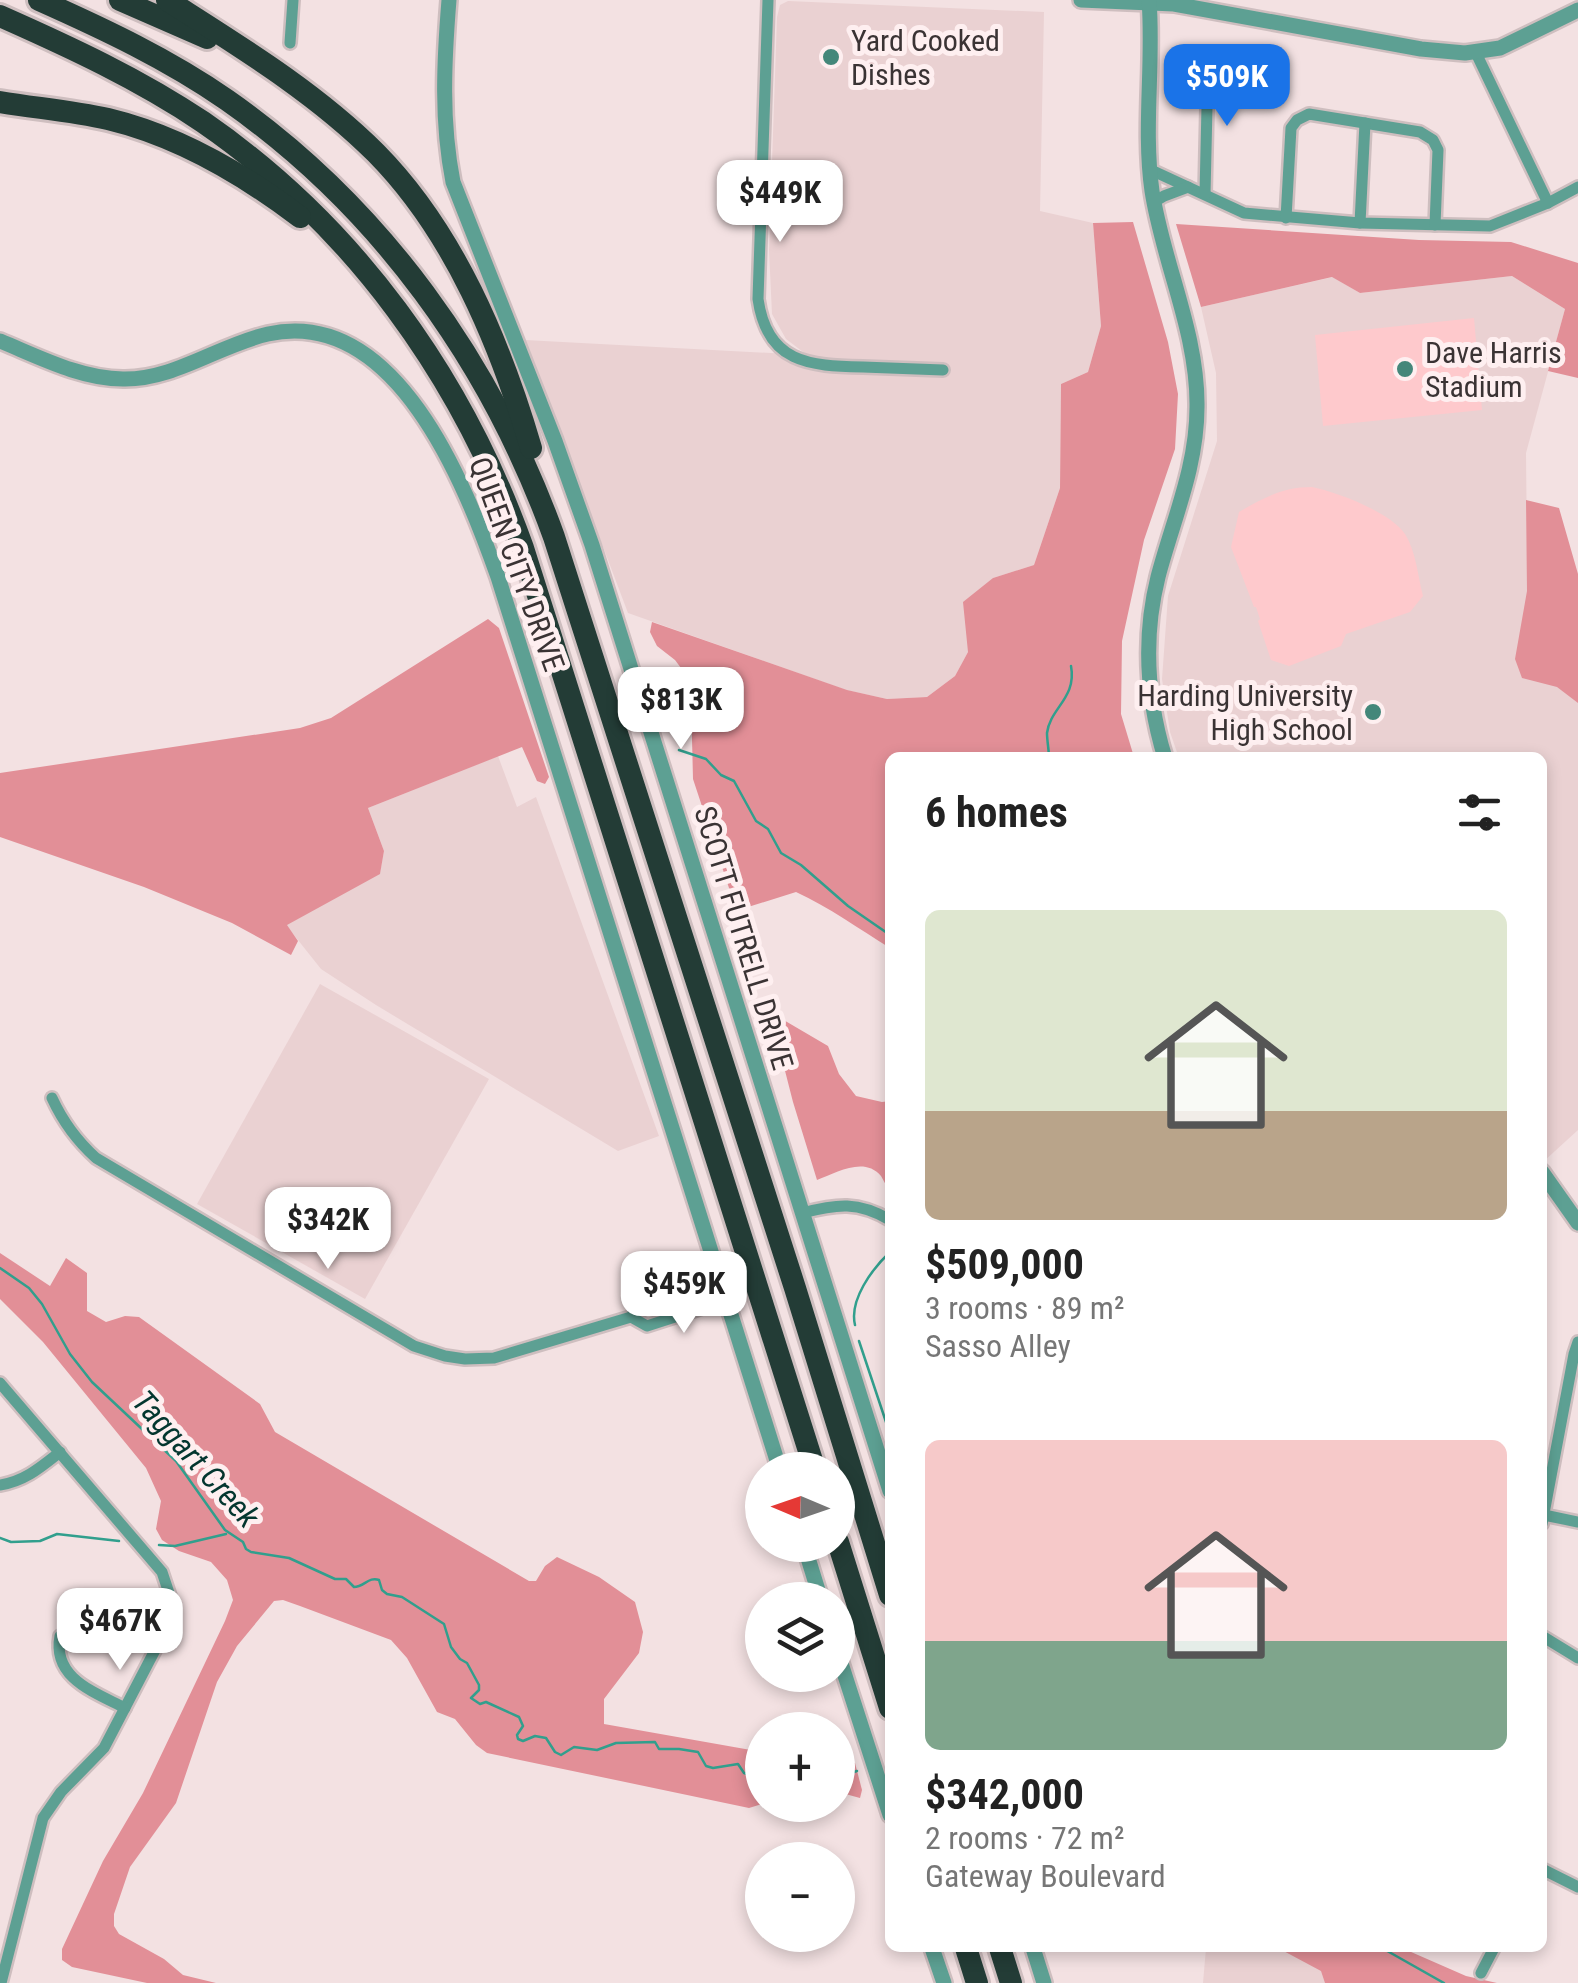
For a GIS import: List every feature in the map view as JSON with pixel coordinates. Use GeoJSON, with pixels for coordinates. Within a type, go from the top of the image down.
{"type":"FeatureCollection","features":[{"type":"Feature","properties":{"kind":"highway"},"geometry":{"type":"LineString","coordinates":[[39,0],[122,38],[208,88],[258,124],[348,202],[384,241],[427,294],[474,366],[521,454],[554,537],[885,1579]]}},
{"type":"Feature","properties":{"kind":"highway"},"geometry":{"type":"LineString","coordinates":[[120,0],[256,59]]}},
{"type":"Feature","properties":{"kind":"highway"},"geometry":{"type":"LineString","coordinates":[[167,0],[347,126],[396,174],[424,209],[465,280],[506,375],[535,460],[554,537]]}},
{"type":"Feature","properties":{"kind":"highway"},"geometry":{"type":"LineString","coordinates":[[0,16],[138,82],[203,122],[257,162],[296,196],[368,273],[416,335],[461,407],[512,517],[809,1452]]}},
{"type":"Feature","properties":{"kind":"highway"},"geometry":{"type":"LineString","coordinates":[[0,32],[203,122]]}},
{"type":"Feature","properties":{"kind":"highway"},"geometry":{"type":"LineString","coordinates":[[0,102],[106,119],[188,146],[262,191],[368,273]]}},
{"type":"Feature","properties":{"kind":"highway"},"geometry":{"type":"LineString","coordinates":[[844,1562],[885,1692]]}},
{"type":"Feature","properties":{"kind":"highway"},"geometry":{"type":"LineString","coordinates":[[967,1952],[977,1983]]}},
{"type":"Feature","properties":{"kind":"highway"},"geometry":{"type":"LineString","coordinates":[[1001,1952],[1011,1983]]}},
{"type":"Feature","properties":{"kind":"street"},"geometry":{"type":"LineString","coordinates":[[290,44],[293,0]]}},
{"type":"Feature","properties":{"kind":"street","name":"SCOTT FUTRELL DRIVE"},"geometry":{"type":"LineString","coordinates":[[449,0],[444,108],[453,182],[556,441],[592,544],[802,1212],[884,1451]]}},
{"type":"Feature","properties":{"kind":"street"},"geometry":{"type":"LineString","coordinates":[[768,0],[758,299],[765,327],[786,354],[819,366],[943,370]]}},
{"type":"Feature","properties":{"kind":"street"},"geometry":{"type":"LineString","coordinates":[[1082,0],[1150,1],[1421,49],[1476,53],[1514,42],[1578,10]]}},
{"type":"Feature","properties":{"kind":"street"},"geometry":{"type":"LineString","coordinates":[[1150,1],[1154,202],[1194,363],[1198,406],[1193,456],[1159,574],[1149,633],[1152,704],[1164,752]]}},
{"type":"Feature","properties":{"kind":"street"},"geometry":{"type":"LineString","coordinates":[[1476,53],[1548,202]]}},
{"type":"Feature","properties":{"kind":"street"},"geometry":{"type":"LineString","coordinates":[[1184,62],[1231,63]]}},
{"type":"Feature","properties":{"kind":"street"},"geometry":{"type":"LineString","coordinates":[[1205,194],[1208,63]]}},
{"type":"Feature","properties":{"kind":"street"},"geometry":{"type":"LineString","coordinates":[[1286,218],[1289,135],[1292,125],[1310,114],[1427,135],[1438,154],[1434,225]]}},
{"type":"Feature","properties":{"kind":"street"},"geometry":{"type":"LineString","coordinates":[[1360,223],[1365,123]]}},
{"type":"Feature","properties":{"kind":"street"},"geometry":{"type":"LineString","coordinates":[[1151,170],[1244,213],[1360,223],[1490,226],[1578,186]]}},
{"type":"Feature","properties":{"kind":"street"},"geometry":{"type":"LineString","coordinates":[[1154,202],[1188,188]]}},
{"type":"Feature","properties":{"kind":"street","name":"QUEEN CITY DRIVE"},"geometry":{"type":"LineString","coordinates":[[0,342],[71,369],[125,380],[162,374],[252,338],[307,332],[337,339],[369,356],[391,377],[440,444],[459,478],[498,578],[774,1452]]}},
{"type":"Feature","properties":{"kind":"street"},"geometry":{"type":"LineString","coordinates":[[52,1098],[72,1134],[96,1158],[414,1346],[445,1356],[488,1358],[631,1317],[641,1300],[704,1277],[722,1288],[709,1306],[647,1326],[631,1317]]}},
{"type":"Feature","properties":{"kind":"street"},"geometry":{"type":"LineString","coordinates":[[1547,1179],[1578,1223]]}},
{"type":"Feature","properties":{"kind":"street"},"geometry":{"type":"LineString","coordinates":[[802,1212],[854,1206],[885,1218]]}},
{"type":"Feature","properties":{"kind":"street"},"geometry":{"type":"LineString","coordinates":[[1547,1499],[1578,1342]]}},
{"type":"Feature","properties":{"kind":"street"},"geometry":{"type":"LineString","coordinates":[[0,1383],[162,1572],[172,1607],[165,1631],[104,1748],[61,1792],[43,1818],[1,1983]]}},
{"type":"Feature","properties":{"kind":"street"},"geometry":{"type":"LineString","coordinates":[[0,1485],[19,1481],[60,1452]]}},
{"type":"Feature","properties":{"kind":"street"},"geometry":{"type":"LineString","coordinates":[[1547,1520],[1578,1522]]}},
{"type":"Feature","properties":{"kind":"street"},"geometry":{"type":"LineString","coordinates":[[60,1636],[61,1664],[70,1676],[125,1708]]}},
{"type":"Feature","properties":{"kind":"street"},"geometry":{"type":"LineString","coordinates":[[1547,1639],[1578,1658]]}},
{"type":"Feature","properties":{"kind":"street"},"geometry":{"type":"LineString","coordinates":[[850,1692],[885,1800]]}},
{"type":"Feature","properties":{"kind":"street"},"geometry":{"type":"LineString","coordinates":[[1547,1872],[1578,1887]]}},
{"type":"Feature","properties":{"kind":"street"},"geometry":{"type":"LineString","coordinates":[[933,1952],[944,1983]]}},
{"type":"Feature","properties":{"kind":"street"},"geometry":{"type":"LineString","coordinates":[[1034,1952],[1044,1983]]}},
{"type":"Feature","properties":{"kind":"street"},"geometry":{"type":"LineString","coordinates":[[1481,1973],[1492,1952]]}},
{"type":"Feature","properties":{"kind":"shaded area"},"geometry":{"type":"Polygon","coordinates":[[[788,1],[1044,12],[1040,211],[1093,223],[1101,326],[1088,372],[1061,384],[1060,488],[1034,565],[993,578],[968,652],[955,676],[927,697],[887,699],[846,690],[628,613],[525,340],[807,355],[786,339],[772,314],[769,250],[777,17],[780,5],[788,1]]]}},
{"type":"Feature","properties":{"kind":"shaded area"},"geometry":{"type":"Polygon","coordinates":[[[1133,222],[1168,342],[1178,394],[1175,449],[1144,540],[1122,641],[1121,714],[1132,752],[885,752],[885,945],[796,892],[748,907],[729,888],[693,779],[687,676],[657,646],[650,632],[652,622],[847,690],[887,699],[927,697],[955,676],[968,652],[963,602],[993,578],[1034,565],[1060,488],[1061,384],[1088,372],[1101,326],[1093,223],[1133,222]]]}},
{"type":"Feature","properties":{"kind":"shaded area"},"geometry":{"type":"Polygon","coordinates":[[[1176,224],[1511,242],[1578,263],[1578,378],[1548,371],[1565,309],[1512,276],[1360,293],[1332,277],[1201,307],[1176,224]]]}},
{"type":"Feature","properties":{"kind":"shaded area","name":"Harding University High School"},"geometry":{"type":"Polygon","coordinates":[[[1512,276],[1565,309],[1526,453],[1528,649],[1578,692],[1578,1130],[1547,1158],[1547,752],[1177,752],[1170,732],[1162,679],[1168,596],[1217,441],[1216,373],[1201,307],[1333,277],[1360,293],[1512,276]]]}},
{"type":"Feature","properties":{"kind":"shaded area"},"geometry":{"type":"Polygon","coordinates":[[[1474,318],[1482,410],[1323,426],[1315,335],[1474,318]]]}},
{"type":"Feature","properties":{"kind":"shaded area"},"geometry":{"type":"Polygon","coordinates":[[[1312,487],[1362,504],[1398,526],[1412,548],[1423,596],[1410,612],[1346,634],[1341,646],[1289,666],[1271,660],[1256,607],[1231,547],[1239,512],[1274,494],[1312,487]]]}},
{"type":"Feature","properties":{"kind":"shaded area"},"geometry":{"type":"Polygon","coordinates":[[[1526,500],[1559,508],[1578,574],[1578,703],[1557,687],[1522,678],[1515,659],[1527,591],[1526,500]]]}},
{"type":"Feature","properties":{"kind":"shaded area"},"geometry":{"type":"Polygon","coordinates":[[[488,619],[499,628],[549,777],[545,784],[537,781],[522,747],[368,808],[384,851],[380,874],[287,925],[298,941],[291,955],[232,923],[144,887],[0,837],[0,773],[300,728],[331,718],[488,619]]]}},
{"type":"Feature","properties":{"kind":"shaded area"},"geometry":{"type":"Polygon","coordinates":[[[498,756],[517,807],[536,797],[659,1136],[618,1151],[321,969],[286,925],[380,873],[384,851],[368,808],[498,756]]]}},
{"type":"Feature","properties":{"kind":"shaded area"},"geometry":{"type":"Polygon","coordinates":[[[320,984],[489,1079],[365,1299],[197,1204],[320,984]]]}},
{"type":"Feature","properties":{"kind":"shaded area"},"geometry":{"type":"Polygon","coordinates":[[[770,1012],[828,1046],[839,1074],[856,1096],[885,1102],[885,1183],[866,1167],[850,1168],[817,1180],[770,1012]]]}},
{"type":"Feature","properties":{"kind":"shaded area"},"geometry":{"type":"Polygon","coordinates":[[[0,1253],[50,1286],[66,1258],[87,1273],[87,1311],[106,1322],[125,1316],[139,1317],[260,1404],[275,1432],[529,1581],[536,1581],[545,1566],[557,1557],[599,1577],[635,1602],[643,1632],[639,1653],[604,1699],[604,1724],[745,1749],[745,1807],[487,1753],[455,1719],[437,1712],[407,1658],[391,1640],[283,1600],[274,1601],[237,1646],[217,1682],[176,1803],[130,1867],[114,1914],[119,1934],[164,1959],[183,1975],[216,1983],[147,1983],[72,1967],[62,1960],[62,1949],[103,1861],[143,1793],[233,1600],[227,1580],[211,1562],[179,1551],[162,1540],[156,1529],[161,1501],[146,1468],[43,1342],[0,1299],[0,1253]]]}},
{"type":"Feature","properties":{"kind":"shaded area"},"geometry":{"type":"Polygon","coordinates":[[[855,1763],[862,1790],[860,1798],[855,1797],[855,1763]]]}},
{"type":"Feature","properties":{"kind":"shaded area"},"geometry":{"type":"Polygon","coordinates":[[[1206,1952],[1302,1952],[1375,1983],[1203,1983],[1206,1952]]]}},
{"type":"Feature","properties":{"kind":"shaded area"},"geometry":{"type":"Polygon","coordinates":[[[1285,1952],[1411,1952],[1466,1976],[1497,1983],[1325,1983],[1321,1971],[1285,1952]]]}},
{"type":"Feature","properties":{"kind":"waterway"},"geometry":{"type":"LineString","coordinates":[[1049,752],[1049,724],[1067,695],[1071,666]]}},
{"type":"Feature","properties":{"kind":"waterway"},"geometry":{"type":"LineString","coordinates":[[679,750],[706,759],[721,775],[734,781],[756,821],[768,829],[781,853],[885,932]]}},
{"type":"Feature","properties":{"kind":"waterway"},"geometry":{"type":"LineString","coordinates":[[855,1325],[859,1295],[885,1258]]}},
{"type":"Feature","properties":{"kind":"waterway","name":"Taggart Creek"},"geometry":{"type":"LineString","coordinates":[[0,1268],[29,1288],[92,1382],[176,1461],[225,1530],[251,1552],[289,1558],[335,1579],[346,1579],[354,1587],[379,1580],[387,1594],[402,1597],[444,1624],[451,1647],[467,1663],[479,1685],[471,1698],[519,1717],[523,1726],[518,1739],[546,1738],[561,1755],[574,1747],[597,1750],[616,1743],[655,1742],[659,1749],[698,1752],[706,1766],[713,1768],[738,1764],[745,1773]]}},
{"type":"Feature","properties":{"kind":"waterway"},"geometry":{"type":"LineString","coordinates":[[859,1341],[885,1419]]}},
{"type":"Feature","properties":{"kind":"waterway"},"geometry":{"type":"LineString","coordinates":[[0,1538],[11,1542],[40,1541],[57,1534],[119,1541]]}},
{"type":"Feature","properties":{"kind":"waterway"},"geometry":{"type":"LineString","coordinates":[[159,1545],[175,1546],[226,1534]]}},
{"type":"Feature","properties":{"kind":"waterway","name":"Taggart Creek"},"geometry":{"type":"LineString","coordinates":[[1389,1952],[1444,1983]]}},
{"type":"Feature","properties":{"kind":"place","name":"Yard Cooked Dishes"},"geometry":{"type":"Point","coordinates":[831,57]}},
{"type":"Feature","properties":{"kind":"place","name":"Dave Harris Stadium"},"geometry":{"type":"Point","coordinates":[1405,369]}},
{"type":"Feature","properties":{"kind":"place","name":"Harding University High School"},"geometry":{"type":"Point","coordinates":[1373,712]}}]}
